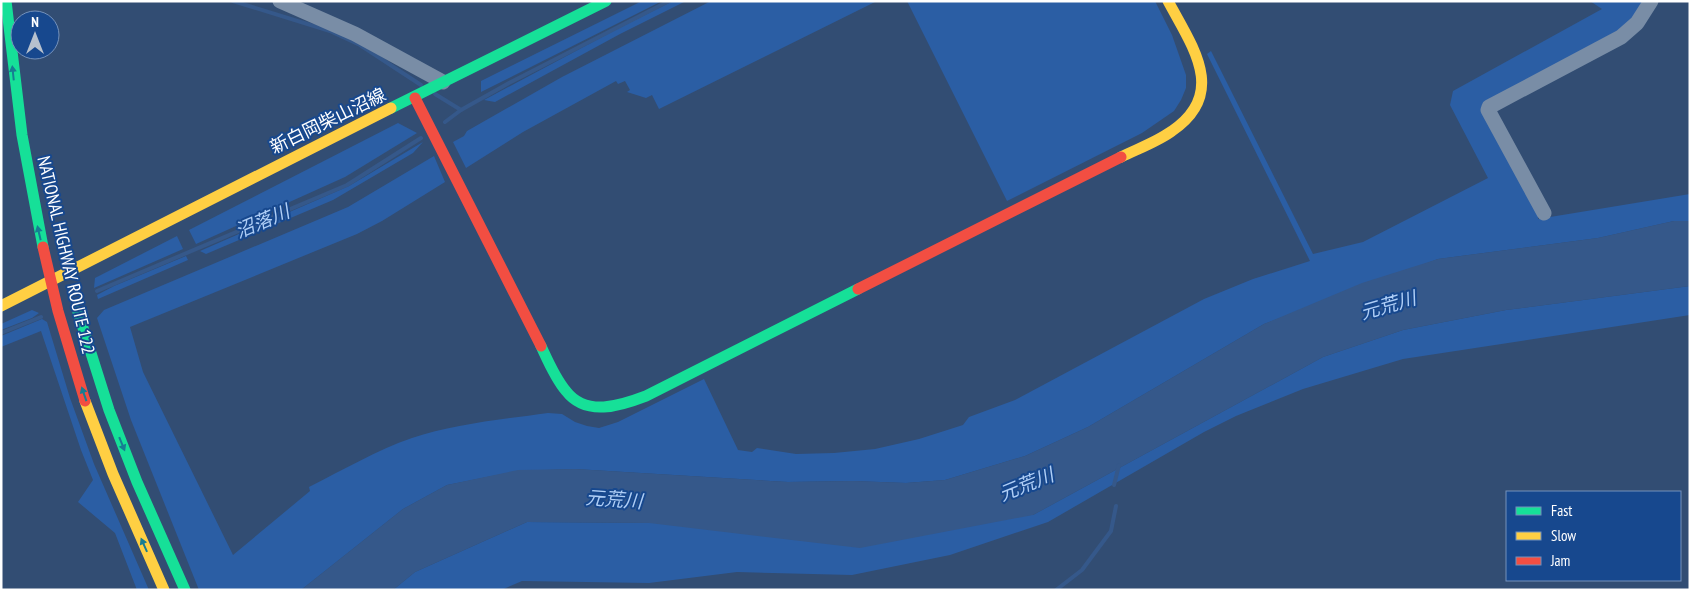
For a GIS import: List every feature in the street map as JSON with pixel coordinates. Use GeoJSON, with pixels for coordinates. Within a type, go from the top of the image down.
{"type":"FeatureCollection","features":[{"type":"Feature","properties":{"kind":"main road","name":"NATIONAL HIGHWAY ROUTE 122"},"geometry":{"type":"LineString","coordinates":[[6,1],[22,141],[50,281],[70,355],[91,416],[118,488],[164,590]]}},
{"type":"Feature","properties":{"kind":"main road","name":"新白岡柴山沼線"},"geometry":{"type":"LineString","coordinates":[[1,306],[50,281],[65,268],[415,98],[443,82],[606,1]]}},
{"type":"Feature","properties":{"kind":"main road"},"geometry":{"type":"LineString","coordinates":[[415,98],[556,376],[567,392],[584,405],[596,408],[612,407],[629,402],[691,372],[1171,132],[1187,118],[1198,104],[1203,86],[1202,72],[1168,1]]}},
{"type":"Feature","properties":{"kind":"main road","name":"NATIONAL HIGHWAY ROUTE 122"},"geometry":{"type":"LineString","coordinates":[[65,268],[70,287]]}},
{"type":"Feature","properties":{"kind":"main road","name":"NATIONAL HIGHWAY ROUTE 122"},"geometry":{"type":"LineString","coordinates":[[75,304],[109,410],[137,482],[185,590]]}},
{"type":"Feature","properties":{"kind":"street"},"geometry":{"type":"LineString","coordinates":[[280,1],[355,34],[443,82]]}},
{"type":"Feature","properties":{"kind":"street"},"geometry":{"type":"LineString","coordinates":[[1544,213],[1488,110],[1489,107],[1621,37],[1637,23],[1652,1]]}},
{"type":"Feature","properties":{"kind":"shaded area"},"geometry":{"type":"Polygon","coordinates":[[[642,1],[662,1],[481,92],[481,81],[642,1]]]}},
{"type":"Feature","properties":{"kind":"shaded area"},"geometry":{"type":"Polygon","coordinates":[[[673,1],[686,1],[620,34],[495,102],[484,100],[617,29],[673,1]]]}},
{"type":"Feature","properties":{"kind":"shaded area"},"geometry":{"type":"Polygon","coordinates":[[[711,1],[877,1],[659,109],[652,95],[646,98],[627,92],[630,90],[625,81],[618,84],[616,81],[523,132],[466,168],[453,142],[464,136],[467,131],[562,77],[711,1]]]}},
{"type":"Feature","properties":{"kind":"shaded area"},"geometry":{"type":"Polygon","coordinates":[[[907,1],[1155,1],[1172,35],[1186,75],[1186,88],[1174,111],[1142,133],[1007,201],[907,1]]]}},
{"type":"Feature","properties":{"kind":"shaded area"},"geometry":{"type":"Polygon","coordinates":[[[1590,1],[1645,1],[1632,18],[1619,30],[1483,104],[1539,214],[1538,219],[1690,194],[1690,221],[1674,221],[1598,238],[1438,259],[1264,324],[1088,427],[1025,456],[945,480],[906,483],[853,481],[788,482],[575,469],[518,471],[447,485],[403,509],[301,590],[199,590],[131,420],[97,318],[104,310],[348,207],[434,156],[445,182],[382,221],[357,234],[130,327],[143,372],[233,555],[310,491],[309,487],[373,454],[412,438],[462,426],[548,413],[562,414],[575,422],[599,428],[618,422],[704,379],[738,450],[752,452],[757,448],[796,454],[875,449],[919,439],[963,425],[969,417],[1015,400],[1204,299],[1253,279],[1310,261],[1207,54],[1211,51],[1313,254],[1363,242],[1488,178],[1450,105],[1453,91],[1602,9],[1590,1]]]}},
{"type":"Feature","properties":{"kind":"shaded area"},"geometry":{"type":"Polygon","coordinates":[[[398,123],[417,133],[345,177],[196,244],[189,230],[398,123]]]}},
{"type":"Feature","properties":{"kind":"shaded area"},"geometry":{"type":"Polygon","coordinates":[[[423,142],[413,153],[333,200],[206,254],[200,251],[349,186],[423,142]]]}},
{"type":"Feature","properties":{"kind":"shaded area"},"geometry":{"type":"Polygon","coordinates":[[[177,236],[183,249],[94,288],[95,278],[177,236]]]}},
{"type":"Feature","properties":{"kind":"shaded area"},"geometry":{"type":"Polygon","coordinates":[[[186,256],[188,260],[98,299],[97,295],[114,286],[186,256]]]}},
{"type":"Feature","properties":{"kind":"shaded area"},"geometry":{"type":"Polygon","coordinates":[[[1690,286],[1690,315],[1403,359],[1303,389],[1236,416],[1204,432],[1048,522],[950,555],[852,575],[737,572],[649,583],[522,581],[501,590],[393,590],[415,572],[527,522],[649,523],[1033,515],[1323,357],[1403,330],[1506,310],[1690,286]]]}},
{"type":"Feature","properties":{"kind":"shaded area"},"geometry":{"type":"Polygon","coordinates":[[[32,310],[39,313],[32,318],[1,330],[1,324],[32,310]]]}},
{"type":"Feature","properties":{"kind":"shaded area"},"geometry":{"type":"Polygon","coordinates":[[[42,319],[47,322],[70,398],[94,464],[149,590],[137,590],[115,533],[78,502],[93,480],[41,331],[1,347],[1,336],[42,319]]]}},
{"type":"Feature","properties":{"kind":"water","name":"元荒川"},"geometry":{"type":"Polygon","coordinates":[[[1674,221],[1690,221],[1690,286],[1506,310],[1403,330],[1323,357],[1033,515],[860,548],[649,523],[527,522],[415,572],[393,590],[301,590],[403,509],[447,485],[518,470],[575,469],[788,482],[853,481],[906,483],[945,480],[1025,456],[1088,427],[1264,324],[1362,283],[1438,259],[1598,238],[1674,221]]]}},
{"type":"Feature","properties":{"kind":"waterway"},"geometry":{"type":"LineString","coordinates":[[233,1],[330,31],[360,45],[421,85]]}},
{"type":"Feature","properties":{"kind":"waterway","name":"沼落川"},"geometry":{"type":"LineString","coordinates":[[445,122],[461,110],[509,83],[669,1]]}},
{"type":"Feature","properties":{"kind":"waterway"},"geometry":{"type":"LineString","coordinates":[[435,94],[461,110]]}},
{"type":"Feature","properties":{"kind":"waterway","name":"沼落川"},"geometry":{"type":"LineString","coordinates":[[97,291],[347,185],[421,138]]}},
{"type":"Feature","properties":{"kind":"waterway","name":"沼落川"},"geometry":{"type":"LineString","coordinates":[[1,333],[41,317]]}},
{"type":"Feature","properties":{"kind":"waterway"},"geometry":{"type":"LineString","coordinates":[[1114,485],[1119,465]]}},
{"type":"Feature","properties":{"kind":"waterway"},"geometry":{"type":"LineString","coordinates":[[1056,590],[1082,570],[1111,531],[1116,506]]}},
{"type":"Feature","properties":{"kind":"traffic: fast"},"geometry":{"type":"LineString","coordinates":[[6,1],[22,135],[43,247]]}},
{"type":"Feature","properties":{"kind":"traffic: fast"},"geometry":{"type":"LineString","coordinates":[[391,108],[606,1]]}},
{"type":"Feature","properties":{"kind":"traffic: fast"},"geometry":{"type":"LineString","coordinates":[[541,346],[558,381],[574,399],[593,407],[615,406],[646,396],[858,289]]}},
{"type":"Feature","properties":{"kind":"traffic: fast"},"geometry":{"type":"LineString","coordinates":[[78,312],[109,410],[137,482],[185,590]]}},
{"type":"Feature","properties":{"kind":"traffic: slow"},"geometry":{"type":"LineString","coordinates":[[1121,157],[1172,131],[1189,116],[1198,101],[1202,85],[1195,52],[1168,1]]}},
{"type":"Feature","properties":{"kind":"traffic: slow"},"geometry":{"type":"LineString","coordinates":[[1,306],[391,108]]}},
{"type":"Feature","properties":{"kind":"traffic: slow"},"geometry":{"type":"LineString","coordinates":[[85,401],[113,474],[164,590]]}},
{"type":"Feature","properties":{"kind":"traffic: jam"},"geometry":{"type":"LineString","coordinates":[[415,98],[541,346]]}},
{"type":"Feature","properties":{"kind":"traffic: jam"},"geometry":{"type":"LineString","coordinates":[[858,289],[1121,157]]}},
{"type":"Feature","properties":{"kind":"traffic: jam"},"geometry":{"type":"LineString","coordinates":[[43,247],[58,311],[85,401]]}}]}
